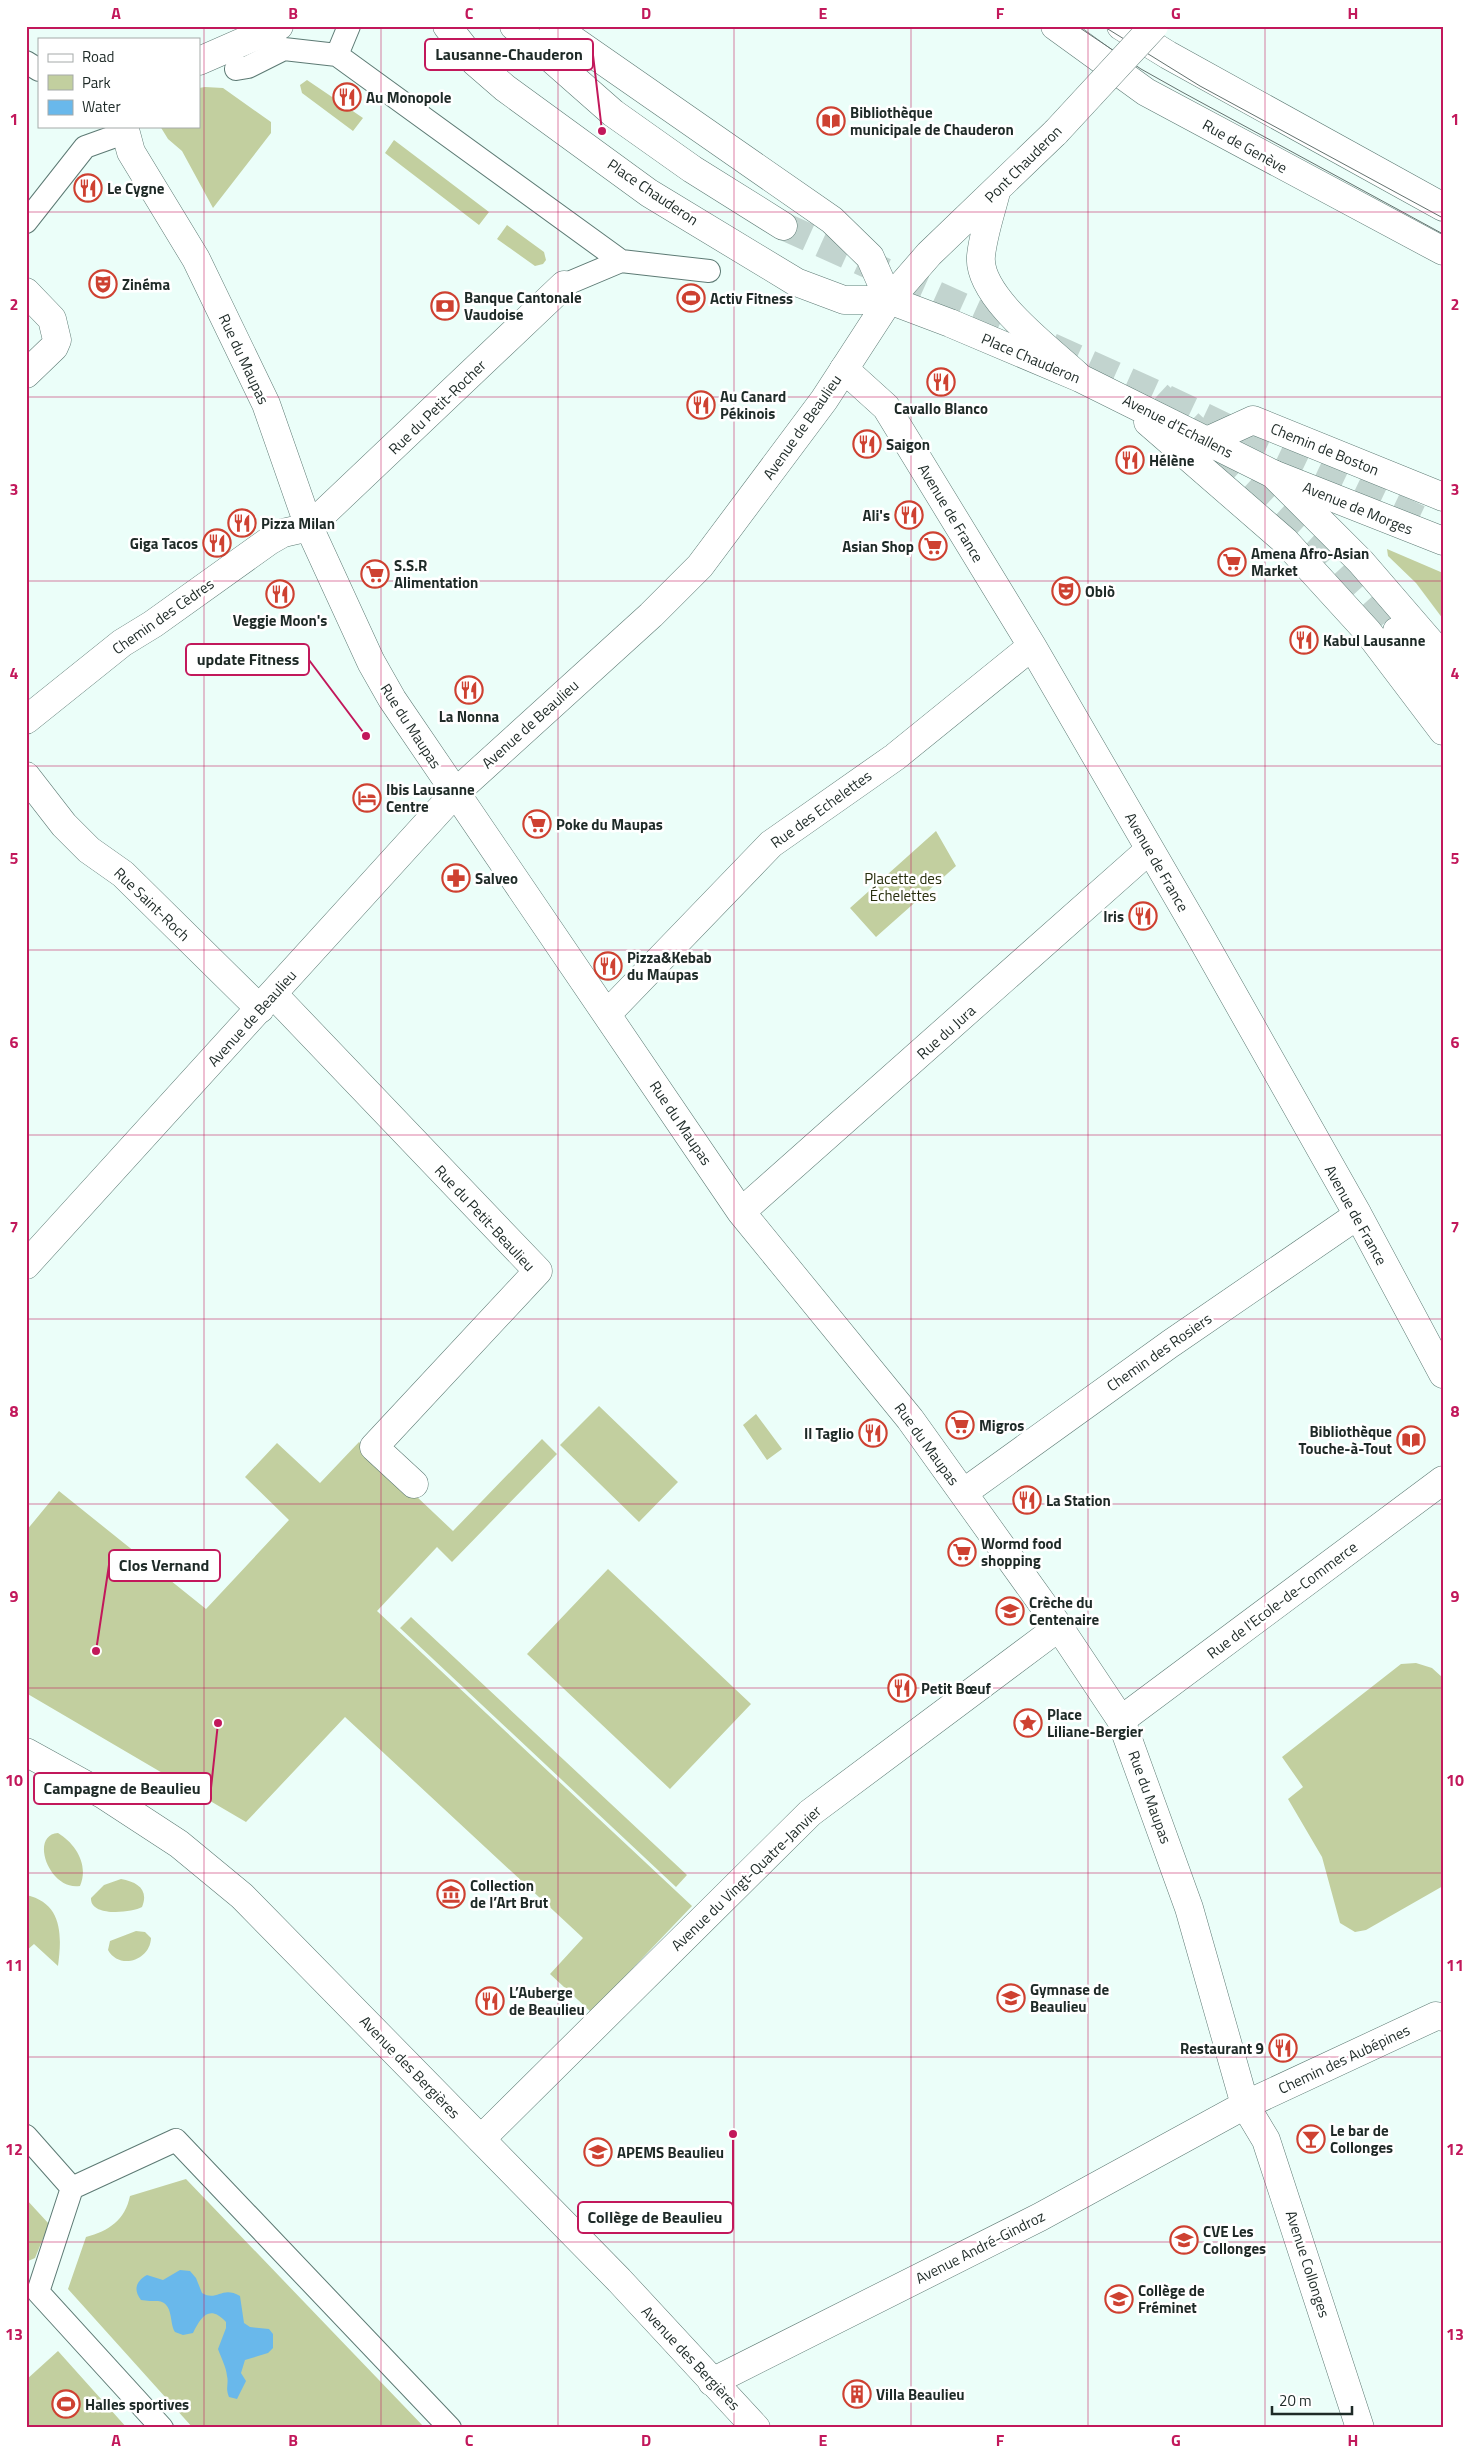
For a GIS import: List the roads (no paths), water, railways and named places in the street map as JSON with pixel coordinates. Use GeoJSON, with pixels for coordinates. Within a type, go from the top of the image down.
{"type":"FeatureCollection","features":[{"type":"Feature","properties":{"kind":"street"},"geometry":{"type":"LineString","coordinates":[[200,60],[279,26]]}},
{"type":"Feature","properties":{"kind":"street"},"geometry":{"type":"LineString","coordinates":[[337,55],[349,26]]}},
{"type":"Feature","properties":{"kind":"street","name":"Place Chauderon"},"geometry":{"type":"LineString","coordinates":[[447,26],[475,62],[505,88],[649,192],[796,282],[844,300],[889,300],[1117,395]]}},
{"type":"Feature","properties":{"kind":"street"},"geometry":{"type":"LineString","coordinates":[[514,26],[613,112],[692,170],[783,226]]}},
{"type":"Feature","properties":{"kind":"street"},"geometry":{"type":"LineString","coordinates":[[553,26],[832,220],[870,257],[889,300]]}},
{"type":"Feature","properties":{"kind":"street","name":"Rue de Genève"},"geometry":{"type":"LineString","coordinates":[[1055,26],[1146,92],[1443,251]]}},
{"type":"Feature","properties":{"kind":"street"},"geometry":{"type":"LineString","coordinates":[[1121,26],[1168,55],[1443,207]]}},
{"type":"Feature","properties":{"kind":"street","name":"Pont Chauderon"},"geometry":{"type":"LineString","coordinates":[[889,300],[929,254],[996,192],[1056,132],[1154,26]]}},
{"type":"Feature","properties":{"kind":"street"},"geometry":{"type":"LineString","coordinates":[[236,70],[248,67],[284,49],[337,55],[621,261]]}},
{"type":"Feature","properties":{"kind":"street"},"geometry":{"type":"LineString","coordinates":[[26,62],[38,69]]}},
{"type":"Feature","properties":{"kind":"street"},"geometry":{"type":"LineString","coordinates":[[26,222],[85,147],[124,130]]}},
{"type":"Feature","properties":{"kind":"street","name":"Rue du Maupas"},"geometry":{"type":"LineString","coordinates":[[124,130],[131,152],[196,259],[266,404],[309,527],[371,662],[392,699],[608,1013],[741,1212],[890,1393],[1059,1626],[1121,1720],[1189,1908],[1245,2105]]}},
{"type":"Feature","properties":{"kind":"street"},"geometry":{"type":"LineString","coordinates":[[996,192],[980,257],[988,288],[1010,314],[1080,378]]}},
{"type":"Feature","properties":{"kind":"street"},"geometry":{"type":"LineString","coordinates":[[564,285],[621,261],[709,271]]}},
{"type":"Feature","properties":{"kind":"street","name":"Rue du Petit-Rocher"},"geometry":{"type":"LineString","coordinates":[[309,527],[564,285]]}},
{"type":"Feature","properties":{"kind":"street"},"geometry":{"type":"LineString","coordinates":[[26,292],[52,319],[57,340],[54,348],[26,374]]}},
{"type":"Feature","properties":{"kind":"street","name":"Avenue de Beaulieu"},"geometry":{"type":"LineString","coordinates":[[26,1265],[455,793],[651,615],[700,566],[824,400],[889,300]]}},
{"type":"Feature","properties":{"kind":"street","name":"Avenue de France"},"geometry":{"type":"LineString","coordinates":[[844,369],[886,407],[1032,646],[1358,1215],[1443,1374]]}},
{"type":"Feature","properties":{"kind":"street","name":"Avenue d'Echallens"},"geometry":{"type":"LineString","coordinates":[[1117,395],[1273,474],[1361,562],[1400,620],[1443,657]]}},
{"type":"Feature","properties":{"kind":"street","name":"Avenue d'Echallens"},"geometry":{"type":"LineString","coordinates":[[1117,395],[1280,536],[1368,632],[1443,732]]}},
{"type":"Feature","properties":{"kind":"street","name":"Chemin de Boston"},"geometry":{"type":"LineString","coordinates":[[1207,441],[1253,420],[1443,497]]}},
{"type":"Feature","properties":{"kind":"street","name":"Avenue de Morges"},"geometry":{"type":"LineString","coordinates":[[1273,474],[1443,541]]}},
{"type":"Feature","properties":{"kind":"street","name":"Chemin des Cèdres"},"geometry":{"type":"LineString","coordinates":[[26,720],[122,643],[153,624],[269,541],[283,533],[309,527]]}},
{"type":"Feature","properties":{"kind":"street"},"geometry":{"type":"LineString","coordinates":[[1368,632],[1379,617],[1389,612],[1400,620],[1443,693]]}},
{"type":"Feature","properties":{"kind":"street","name":"Rue des Echelettes"},"geometry":{"type":"LineString","coordinates":[[608,1013],[771,844],[895,757],[1032,646]]}},
{"type":"Feature","properties":{"kind":"street","name":"Rue Saint-Roch"},"geometry":{"type":"LineString","coordinates":[[26,776],[64,824],[89,850],[123,874],[267,1002]]}},
{"type":"Feature","properties":{"kind":"street","name":"Rue du Jura"},"geometry":{"type":"LineString","coordinates":[[741,1212],[1150,850]]}},
{"type":"Feature","properties":{"kind":"street","name":"Rue du Petit-Beaulieu"},"geometry":{"type":"LineString","coordinates":[[267,1002],[538,1271],[374,1447],[414,1484]]}},
{"type":"Feature","properties":{"kind":"street","name":"Chemin des Rosiers"},"geometry":{"type":"LineString","coordinates":[[963,1493],[1170,1344],[1358,1215]]}},
{"type":"Feature","properties":{"kind":"street","name":"Rue de l'Ecole-de-Commerce"},"geometry":{"type":"LineString","coordinates":[[1121,1720],[1443,1480]]}},
{"type":"Feature","properties":{"kind":"street","name":"Avenue du Vingt-Quatre-Janvier"},"geometry":{"type":"LineString","coordinates":[[481,2139],[810,1813],[1059,1626]]}},
{"type":"Feature","properties":{"kind":"street","name":"Avenue des Bergières"},"geometry":{"type":"LineString","coordinates":[[26,1752],[104,1794],[180,1844],[242,1896],[619,2280],[756,2428]]}},
{"type":"Feature","properties":{"kind":"street","name":"Chemin des Aubépines"},"geometry":{"type":"LineString","coordinates":[[1245,2105],[1436,2016],[1443,2017]]}},
{"type":"Feature","properties":{"kind":"street","name":"Avenue André-Gindroz"},"geometry":{"type":"LineString","coordinates":[[712,2382],[1040,2217],[1245,2105]]}},
{"type":"Feature","properties":{"kind":"street","name":"Avenue Collonges"},"geometry":{"type":"LineString","coordinates":[[1245,2105],[1266,2140],[1360,2428]]}},
{"type":"Feature","properties":{"kind":"street"},"geometry":{"type":"LineString","coordinates":[[26,2136],[72,2188]]}},
{"type":"Feature","properties":{"kind":"street"},"geometry":{"type":"LineString","coordinates":[[162,2428],[38,2292],[72,2188],[176,2140],[450,2428]]}},
{"type":"Feature","properties":{"kind":"water"},"geometry":{"type":"Polygon","coordinates":[[[180,2270],[190,2271],[196,2278],[202,2293],[212,2296],[229,2292],[240,2296],[244,2323],[250,2327],[269,2329],[273,2334],[273,2348],[268,2353],[245,2360],[241,2373],[246,2381],[237,2399],[229,2397],[225,2365],[218,2349],[226,2328],[226,2322],[215,2314],[210,2313],[202,2318],[193,2333],[183,2335],[175,2332],[167,2305],[158,2301],[141,2300],[137,2293],[138,2283],[147,2275],[163,2280],[180,2270]]]}},
{"type":"Feature","properties":{"kind":"tunnel"},"geometry":{"type":"LineString","coordinates":[[783,226],[1158,395],[1423,521]]}},
{"type":"Feature","properties":{"kind":"tunnel"},"geometry":{"type":"LineString","coordinates":[[1158,395],[1313,538],[1397,631]]}},
{"type":"Feature","properties":{"kind":"tram line"},"geometry":{"type":"LineString","coordinates":[[1077,26],[1141,69],[1443,234]]}},
{"type":"Feature","properties":{"kind":"tram line"},"geometry":{"type":"LineString","coordinates":[[1103,26],[1200,86],[1443,218]]}},
{"type":"Feature","properties":{"kind":"place","name":"Au Monopole"},"geometry":{"type":"Point","coordinates":[347,97]}},
{"type":"Feature","properties":{"kind":"place","name":"Bibliothèque municipale de Chauderon"},"geometry":{"type":"Point","coordinates":[831,121]}},
{"type":"Feature","properties":{"kind":"place","name":"Lausanne-Chauderon"},"geometry":{"type":"Point","coordinates":[602,131]}},
{"type":"Feature","properties":{"kind":"place","name":"Le Cygne"},"geometry":{"type":"Point","coordinates":[88,188]}},
{"type":"Feature","properties":{"kind":"place","name":"Zinéma"},"geometry":{"type":"Point","coordinates":[103,284]}},
{"type":"Feature","properties":{"kind":"place","name":"Activ Fitness"},"geometry":{"type":"Point","coordinates":[691,298]}},
{"type":"Feature","properties":{"kind":"place","name":"Banque Cantonale Vaudoise"},"geometry":{"type":"Point","coordinates":[445,306]}},
{"type":"Feature","properties":{"kind":"place","name":"Cavallo Blanco"},"geometry":{"type":"Point","coordinates":[941,382]}},
{"type":"Feature","properties":{"kind":"place","name":"Au Canard Pékinois"},"geometry":{"type":"Point","coordinates":[701,405]}},
{"type":"Feature","properties":{"kind":"place","name":"Saigon"},"geometry":{"type":"Point","coordinates":[867,444]}},
{"type":"Feature","properties":{"kind":"place","name":"Hélène"},"geometry":{"type":"Point","coordinates":[1130,460]}},
{"type":"Feature","properties":{"kind":"place","name":"Ali's"},"geometry":{"type":"Point","coordinates":[909,515]}},
{"type":"Feature","properties":{"kind":"place","name":"Pizza Milan"},"geometry":{"type":"Point","coordinates":[242,523]}},
{"type":"Feature","properties":{"kind":"place","name":"Giga Tacos"},"geometry":{"type":"Point","coordinates":[217,543]}},
{"type":"Feature","properties":{"kind":"place","name":"Asian Shop"},"geometry":{"type":"Point","coordinates":[933,546]}},
{"type":"Feature","properties":{"kind":"place","name":"Amena Afro-Asian Market"},"geometry":{"type":"Point","coordinates":[1232,562]}},
{"type":"Feature","properties":{"kind":"place","name":"S.S.R Alimentation"},"geometry":{"type":"Point","coordinates":[375,574]}},
{"type":"Feature","properties":{"kind":"place","name":"Oblò"},"geometry":{"type":"Point","coordinates":[1066,591]}},
{"type":"Feature","properties":{"kind":"place","name":"Veggie Moon's"},"geometry":{"type":"Point","coordinates":[280,594]}},
{"type":"Feature","properties":{"kind":"place","name":"Kabul Lausanne"},"geometry":{"type":"Point","coordinates":[1304,640]}},
{"type":"Feature","properties":{"kind":"place","name":"La Nonna"},"geometry":{"type":"Point","coordinates":[469,690]}},
{"type":"Feature","properties":{"kind":"place","name":"update Fitness"},"geometry":{"type":"Point","coordinates":[366,736]}},
{"type":"Feature","properties":{"kind":"place","name":"Ibis Lausanne Centre"},"geometry":{"type":"Point","coordinates":[367,798]}},
{"type":"Feature","properties":{"kind":"place","name":"Poke du Maupas"},"geometry":{"type":"Point","coordinates":[537,824]}},
{"type":"Feature","properties":{"kind":"place","name":"Salveo"},"geometry":{"type":"Point","coordinates":[456,878]}},
{"type":"Feature","properties":{"kind":"place","name":"Iris"},"geometry":{"type":"Point","coordinates":[1143,916]}},
{"type":"Feature","properties":{"kind":"place","name":"Pizza&Kebab du Maupas"},"geometry":{"type":"Point","coordinates":[608,966]}},
{"type":"Feature","properties":{"kind":"place","name":"Migros"},"geometry":{"type":"Point","coordinates":[960,1425]}},
{"type":"Feature","properties":{"kind":"place","name":"Il Taglio"},"geometry":{"type":"Point","coordinates":[873,1433]}},
{"type":"Feature","properties":{"kind":"place","name":"Bibliothèque Touche-à-Tout"},"geometry":{"type":"Point","coordinates":[1411,1440]}},
{"type":"Feature","properties":{"kind":"place","name":"La Station"},"geometry":{"type":"Point","coordinates":[1027,1500]}},
{"type":"Feature","properties":{"kind":"place","name":"Wormd food shopping"},"geometry":{"type":"Point","coordinates":[962,1552]}},
{"type":"Feature","properties":{"kind":"place","name":"Crèche du Centenaire"},"geometry":{"type":"Point","coordinates":[1010,1611]}},
{"type":"Feature","properties":{"kind":"place","name":"Clos Vernand"},"geometry":{"type":"Point","coordinates":[96,1651]}},
{"type":"Feature","properties":{"kind":"place","name":"Petit Bœuf"},"geometry":{"type":"Point","coordinates":[902,1688]}},
{"type":"Feature","properties":{"kind":"place","name":"Campagne de Beaulieu"},"geometry":{"type":"Point","coordinates":[218,1723]}},
{"type":"Feature","properties":{"kind":"place","name":"Place Liliane-Bergier"},"geometry":{"type":"Point","coordinates":[1028,1723]}},
{"type":"Feature","properties":{"kind":"place","name":"Collection de l’Art Brut"},"geometry":{"type":"Point","coordinates":[451,1894]}},
{"type":"Feature","properties":{"kind":"place","name":"Gymnase de Beaulieu"},"geometry":{"type":"Point","coordinates":[1011,1998]}},
{"type":"Feature","properties":{"kind":"place","name":"L’Auberge de Beaulieu"},"geometry":{"type":"Point","coordinates":[490,2001]}},
{"type":"Feature","properties":{"kind":"place","name":"Restaurant 9"},"geometry":{"type":"Point","coordinates":[1283,2048]}},
{"type":"Feature","properties":{"kind":"place","name":"Collège de Beaulieu"},"geometry":{"type":"Point","coordinates":[733,2134]}},
{"type":"Feature","properties":{"kind":"place","name":"Le bar de Collonges"},"geometry":{"type":"Point","coordinates":[1311,2139]}},
{"type":"Feature","properties":{"kind":"place","name":"APEMS Beaulieu"},"geometry":{"type":"Point","coordinates":[598,2152]}},
{"type":"Feature","properties":{"kind":"place","name":"CVE Les Collonges"},"geometry":{"type":"Point","coordinates":[1184,2240]}},
{"type":"Feature","properties":{"kind":"place","name":"Collège de Fréminet"},"geometry":{"type":"Point","coordinates":[1119,2299]}},
{"type":"Feature","properties":{"kind":"place","name":"Villa Beaulieu"},"geometry":{"type":"Point","coordinates":[857,2394]}},
{"type":"Feature","properties":{"kind":"place","name":"Halles sportives"},"geometry":{"type":"Point","coordinates":[66,2404]}},
{"type":"Feature","properties":{"kind":"park label","name":"Placette des Échelettes"},"geometry":{"type":"Point","coordinates":[903,886]}}]}
